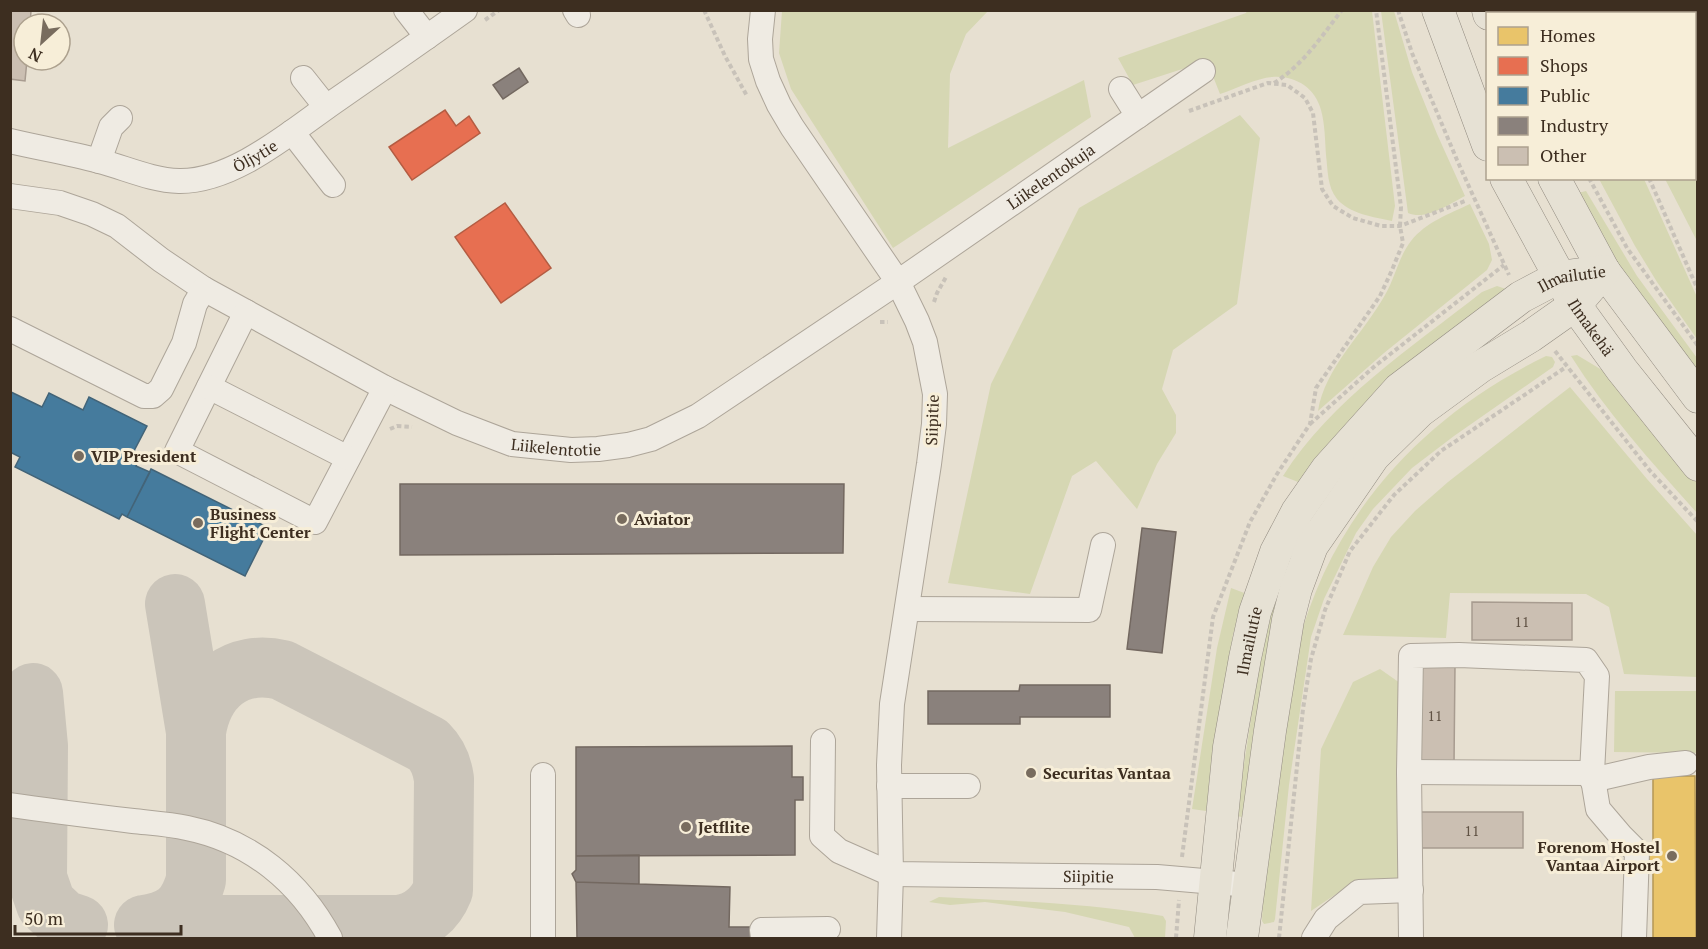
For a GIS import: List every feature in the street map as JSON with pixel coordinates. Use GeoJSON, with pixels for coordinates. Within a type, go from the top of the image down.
{"type":"FeatureCollection","features":[{"type":"Feature","properties":{"kind":"main road"},"geometry":{"type":"LineString","coordinates":[[1438,10],[1486,140]]}},
{"type":"Feature","properties":{"kind":"main road","name":"Ilmakehä"},"geometry":{"type":"LineString","coordinates":[[1507,180],[1575,305],[1629,380],[1698,465]]}},
{"type":"Feature","properties":{"kind":"main road"},"geometry":{"type":"LineString","coordinates":[[1555,180],[1604,271],[1698,396]]}},
{"type":"Feature","properties":{"kind":"main road","name":"Ilmailutie"},"geometry":{"type":"LineString","coordinates":[[1210,939],[1229,747],[1245,658],[1256,612],[1276,552],[1297,512],[1327,469],[1399,389],[1521,297],[1559,277],[1604,271]]}},
{"type":"Feature","properties":{"kind":"main road","name":"Ilmailutie"},"geometry":{"type":"LineString","coordinates":[[1242,939],[1286,630],[1296,589],[1312,546],[1374,456],[1420,411],[1480,367],[1531,336],[1575,305],[1604,271]]}},
{"type":"Feature","properties":{"kind":"street"},"geometry":{"type":"LineString","coordinates":[[406,10],[427,37]]}},
{"type":"Feature","properties":{"kind":"street","name":"Öljytie"},"geometry":{"type":"LineString","coordinates":[[10,141],[99,161],[161,179],[199,180],[217,175],[235,167],[292,132],[465,10]]}},
{"type":"Feature","properties":{"kind":"street","name":"Siipitie"},"geometry":{"type":"LineString","coordinates":[[764,10],[760,39],[761,59],[768,81],[779,105],[898,282],[908,327],[925,342],[933,385],[934,424],[892,704],[889,786],[891,874],[889,939]]}},
{"type":"Feature","properties":{"kind":"street","name":"Liikelentokuja"},"geometry":{"type":"LineString","coordinates":[[898,282],[1203,71]]}},
{"type":"Feature","properties":{"kind":"street"},"geometry":{"type":"LineString","coordinates":[[303,78],[326,107]]}},
{"type":"Feature","properties":{"kind":"street"},"geometry":{"type":"LineString","coordinates":[[1121,89],[1138,116]]}},
{"type":"Feature","properties":{"kind":"street"},"geometry":{"type":"LineString","coordinates":[[99,161],[111,127],[120,118]]}},
{"type":"Feature","properties":{"kind":"street"},"geometry":{"type":"LineString","coordinates":[[292,132],[333,185]]}},
{"type":"Feature","properties":{"kind":"street","name":"Liikelentotie"},"geometry":{"type":"LineString","coordinates":[[10,196],[60,203],[117,226],[204,289],[385,388],[456,423],[512,444],[571,450],[628,445],[651,439],[699,416],[898,282]]}},
{"type":"Feature","properties":{"kind":"street"},"geometry":{"type":"LineString","coordinates":[[10,329],[144,396],[153,396],[161,389],[184,344],[195,304],[204,289]]}},
{"type":"Feature","properties":{"kind":"street"},"geometry":{"type":"LineString","coordinates":[[246,312],[177,451],[315,522],[385,388]]}},
{"type":"Feature","properties":{"kind":"street"},"geometry":{"type":"LineString","coordinates":[[209,387],[348,458]]}},
{"type":"Feature","properties":{"kind":"street"},"geometry":{"type":"LineString","coordinates":[[907,609],[1089,610],[1103,546]]}},
{"type":"Feature","properties":{"kind":"street"},"geometry":{"type":"LineString","coordinates":[[1411,939],[1409,772],[1411,656],[1459,655],[1586,660],[1597,676],[1592,776],[1598,809],[1637,852],[1634,939]]}},
{"type":"Feature","properties":{"kind":"street"},"geometry":{"type":"LineString","coordinates":[[823,741],[822,836],[839,851],[891,874]]}},
{"type":"Feature","properties":{"kind":"street"},"geometry":{"type":"LineString","coordinates":[[1409,772],[1592,776],[1686,763]]}},
{"type":"Feature","properties":{"kind":"street"},"geometry":{"type":"LineString","coordinates":[[543,775],[543,939]]}},
{"type":"Feature","properties":{"kind":"street"},"geometry":{"type":"LineString","coordinates":[[889,786],[968,786]]}},
{"type":"Feature","properties":{"kind":"street"},"geometry":{"type":"LineString","coordinates":[[10,805],[186,828],[238,845],[262,859],[287,879],[307,900],[330,939]]}},
{"type":"Feature","properties":{"kind":"street","name":"Siipitie"},"geometry":{"type":"LineString","coordinates":[[891,874],[1156,877],[1250,885]]}},
{"type":"Feature","properties":{"kind":"street"},"geometry":{"type":"LineString","coordinates":[[1314,939],[1326,919],[1359,892],[1411,890]]}},
{"type":"Feature","properties":{"kind":"street"},"geometry":{"type":"LineString","coordinates":[[763,939],[762,930],[828,929]]}},
{"type":"Feature","properties":{"kind":"path"},"geometry":{"type":"LineString","coordinates":[[704,10],[724,56],[750,100]]}},
{"type":"Feature","properties":{"kind":"path"},"geometry":{"type":"LineString","coordinates":[[1274,83],[1291,72],[1306,57],[1342,10]]}},
{"type":"Feature","properties":{"kind":"path"},"geometry":{"type":"LineString","coordinates":[[1376,10],[1401,207],[1400,226]]}},
{"type":"Feature","properties":{"kind":"path"},"geometry":{"type":"LineString","coordinates":[[1181,115],[1191,109],[1268,83],[1287,85],[1305,98],[1313,113],[1322,189],[1332,206],[1353,218],[1381,226],[1400,226],[1465,201]]}},
{"type":"Feature","properties":{"kind":"path"},"geometry":{"type":"LineString","coordinates":[[1590,180],[1627,248],[1698,346]]}},
{"type":"Feature","properties":{"kind":"path"},"geometry":{"type":"LineString","coordinates":[[1650,180],[1698,290]]}},
{"type":"Feature","properties":{"kind":"path"},"geometry":{"type":"LineString","coordinates":[[1310,424],[1375,366],[1504,265]]}},
{"type":"Feature","properties":{"kind":"path"},"geometry":{"type":"LineString","coordinates":[[873,298],[888,322],[908,327],[931,312],[937,293],[948,274]]}},
{"type":"Feature","properties":{"kind":"path"},"geometry":{"type":"LineString","coordinates":[[1279,939],[1302,721],[1311,659],[1325,610],[1350,551],[1394,495],[1441,451],[1566,367]]}},
{"type":"Feature","properties":{"kind":"green space"},"geometry":{"type":"Polygon","coordinates":[[[782,11],[988,11],[966,34],[950,74],[948,148],[1084,80],[1091,117],[893,248],[791,89],[779,53],[782,11]]]}},
{"type":"Feature","properties":{"kind":"green space"},"geometry":{"type":"Polygon","coordinates":[[[1247,11],[1372,11],[1395,206],[1392,221],[1355,211],[1337,199],[1328,178],[1321,110],[1309,89],[1296,80],[1280,77],[1266,78],[1220,94],[1207,61],[1133,85],[1118,58],[1247,11]]]}},
{"type":"Feature","properties":{"kind":"green space"},"geometry":{"type":"Polygon","coordinates":[[[1381,11],[1394,11],[1412,72],[1465,196],[1445,207],[1422,215],[1408,213],[1381,11]]]}},
{"type":"Feature","properties":{"kind":"green space"},"geometry":{"type":"Polygon","coordinates":[[[1697,11],[1697,241],[1666,180],[1696,180],[1696,12],[1580,12],[1697,11]]]}},
{"type":"Feature","properties":{"kind":"green space"},"geometry":{"type":"Polygon","coordinates":[[[1240,115],[1260,138],[1237,304],[1173,350],[1162,389],[1176,415],[1176,433],[1157,464],[1137,509],[1096,461],[1072,476],[1030,594],[948,583],[991,384],[1079,208],[1240,115]]]}},
{"type":"Feature","properties":{"kind":"green space"},"geometry":{"type":"Polygon","coordinates":[[[1600,180],[1644,180],[1697,297],[1697,339],[1657,282],[1600,180]]]}},
{"type":"Feature","properties":{"kind":"green space"},"geometry":{"type":"Polygon","coordinates":[[[1586,191],[1637,276],[1697,358],[1697,374],[1623,272],[1578,193],[1586,191]]]}},
{"type":"Feature","properties":{"kind":"green space"},"geometry":{"type":"Polygon","coordinates":[[[1470,204],[1489,244],[1492,260],[1487,270],[1384,353],[1318,411],[1328,380],[1385,295],[1403,253],[1411,241],[1431,224],[1470,204]]]}},
{"type":"Feature","properties":{"kind":"green space"},"geometry":{"type":"Polygon","coordinates":[[[1497,286],[1506,289],[1357,415],[1298,482],[1283,476],[1325,423],[1374,376],[1482,292],[1497,286]]]}},
{"type":"Feature","properties":{"kind":"green space"},"geometry":{"type":"Polygon","coordinates":[[[1577,355],[1602,370],[1697,483],[1697,513],[1615,418],[1571,356],[1577,355]]]}},
{"type":"Feature","properties":{"kind":"green space"},"geometry":{"type":"Polygon","coordinates":[[[1546,356],[1552,357],[1555,362],[1553,367],[1412,468],[1373,509],[1356,533],[1324,599],[1311,637],[1289,785],[1275,919],[1274,922],[1264,924],[1262,921],[1263,896],[1293,668],[1313,599],[1333,554],[1359,513],[1388,474],[1422,439],[1460,408],[1501,380],[1546,356]]]}},
{"type":"Feature","properties":{"kind":"green space"},"geometry":{"type":"Polygon","coordinates":[[[1570,387],[1697,535],[1697,677],[1624,674],[1609,607],[1586,594],[1450,593],[1446,638],[1343,635],[1373,567],[1391,537],[1415,511],[1448,482],[1570,387]]]}},
{"type":"Feature","properties":{"kind":"green space"},"geometry":{"type":"Polygon","coordinates":[[[1298,539],[1249,818],[1236,816],[1263,641],[1277,594],[1298,539]]]}},
{"type":"Feature","properties":{"kind":"green space"},"geometry":{"type":"Polygon","coordinates":[[[1231,588],[1247,594],[1233,634],[1206,811],[1192,809],[1217,648],[1231,588]]]}},
{"type":"Feature","properties":{"kind":"green space"},"geometry":{"type":"Polygon","coordinates":[[[1380,669],[1400,683],[1401,882],[1345,888],[1311,911],[1321,749],[1353,682],[1380,669]]]}},
{"type":"Feature","properties":{"kind":"green space"},"geometry":{"type":"Polygon","coordinates":[[[1615,691],[1697,691],[1697,753],[1614,752],[1615,691]]]}},
{"type":"Feature","properties":{"kind":"green space"},"geometry":{"type":"Polygon","coordinates":[[[939,897],[1079,905],[1163,916],[1166,921],[1165,938],[1135,938],[1129,927],[1065,912],[985,902],[950,905],[929,902],[939,897]]]}},
{"type":"Feature","properties":{"kind":"building: Homes","name":"Forenom Hostel Vantaa Airport"},"geometry":{"type":"Polygon","coordinates":[[[1653,776],[1695,776],[1696,938],[1653,938],[1653,862],[1649,862],[1649,850],[1653,850],[1653,776]]]}},
{"type":"Feature","properties":{"kind":"building: Shops"},"geometry":{"type":"Polygon","coordinates":[[[445,110],[456,126],[469,116],[480,133],[412,180],[389,147],[445,110]]]}},
{"type":"Feature","properties":{"kind":"building: Shops"},"geometry":{"type":"Polygon","coordinates":[[[505,203],[551,268],[501,303],[455,237],[505,203]]]}},
{"type":"Feature","properties":{"kind":"building: Public","name":"VIP President"},"geometry":{"type":"Polygon","coordinates":[[[11,392],[42,407],[49,393],[83,410],[89,397],[147,426],[134,451],[141,455],[136,466],[150,472],[127,517],[122,514],[119,519],[15,467],[20,457],[10,452],[11,392]]]}},
{"type":"Feature","properties":{"kind":"building: Public","name":"Business Flight Center"},"geometry":{"type":"Polygon","coordinates":[[[151,469],[269,528],[245,576],[127,517],[151,469]]]}},
{"type":"Feature","properties":{"kind":"building: Industry"},"geometry":{"type":"Polygon","coordinates":[[[519,68],[528,82],[503,99],[493,85],[519,68]]]}},
{"type":"Feature","properties":{"kind":"building: Industry","name":"Aviator"},"geometry":{"type":"Polygon","coordinates":[[[400,484],[844,484],[843,553],[400,555],[400,484]]]}},
{"type":"Feature","properties":{"kind":"building: Industry"},"geometry":{"type":"Polygon","coordinates":[[[1142,528],[1176,532],[1162,653],[1127,649],[1142,528]]]}},
{"type":"Feature","properties":{"kind":"building: Industry"},"geometry":{"type":"Polygon","coordinates":[[[1020,685],[1110,685],[1110,717],[1020,717],[1020,724],[928,724],[928,691],[1019,691],[1020,685]]]}},
{"type":"Feature","properties":{"kind":"building: Industry","name":"Jetflite"},"geometry":{"type":"Polygon","coordinates":[[[792,746],[792,777],[803,777],[803,800],[795,800],[795,855],[576,856],[576,747],[792,746]]]}},
{"type":"Feature","properties":{"kind":"building: Industry"},"geometry":{"type":"Polygon","coordinates":[[[639,855],[639,884],[576,882],[572,874],[576,870],[576,856],[639,855]]]}},
{"type":"Feature","properties":{"kind":"building: Industry"},"geometry":{"type":"Polygon","coordinates":[[[576,882],[730,887],[729,927],[755,927],[754,938],[577,938],[576,882]]]}},
{"type":"Feature","properties":{"kind":"building: Other"},"geometry":{"type":"Polygon","coordinates":[[[10,10],[31,11],[12,12],[12,72],[26,72],[25,81],[10,79],[10,10]]]}},
{"type":"Feature","properties":{"kind":"building: Other"},"geometry":{"type":"Polygon","coordinates":[[[1472,602],[1572,603],[1572,640],[1472,640],[1472,602]]]}},
{"type":"Feature","properties":{"kind":"building: Other"},"geometry":{"type":"Polygon","coordinates":[[[1416,665],[1455,665],[1454,765],[1416,765],[1416,665]]]}},
{"type":"Feature","properties":{"kind":"building: Other"},"geometry":{"type":"Polygon","coordinates":[[[1421,812],[1523,812],[1523,848],[1421,848],[1421,812]]]}},
{"type":"Feature","properties":{"kind":"taxiway"},"geometry":{"type":"LineString","coordinates":[[144,925],[171,917],[184,907],[196,880],[196,732],[175,604]]}},
{"type":"Feature","properties":{"kind":"taxiway"},"geometry":{"type":"LineString","coordinates":[[144,925],[399,925],[414,921],[426,914],[436,903],[443,890],[444,779],[439,760],[428,745],[282,670],[265,668],[236,673],[224,680],[206,702],[196,732]]}},
{"type":"Feature","properties":{"kind":"taxiway"},"geometry":{"type":"LineString","coordinates":[[33,693],[38,746],[37,878],[46,904],[63,920],[78,925]]}},
{"type":"Feature","properties":{"kind":"place","name":"VIP President"},"geometry":{"type":"Point","coordinates":[79,456]}},
{"type":"Feature","properties":{"kind":"place","name":"Aviator"},"geometry":{"type":"Point","coordinates":[622,519]}},
{"type":"Feature","properties":{"kind":"place","name":"Business Flight Center"},"geometry":{"type":"Point","coordinates":[198,523]}},
{"type":"Feature","properties":{"kind":"place","name":"Securitas Vantaa"},"geometry":{"type":"Point","coordinates":[1031,773]}},
{"type":"Feature","properties":{"kind":"place","name":"Jetflite"},"geometry":{"type":"Point","coordinates":[686,827]}},
{"type":"Feature","properties":{"kind":"place","name":"Forenom Hostel Vantaa Airport"},"geometry":{"type":"Point","coordinates":[1672,856]}}]}
